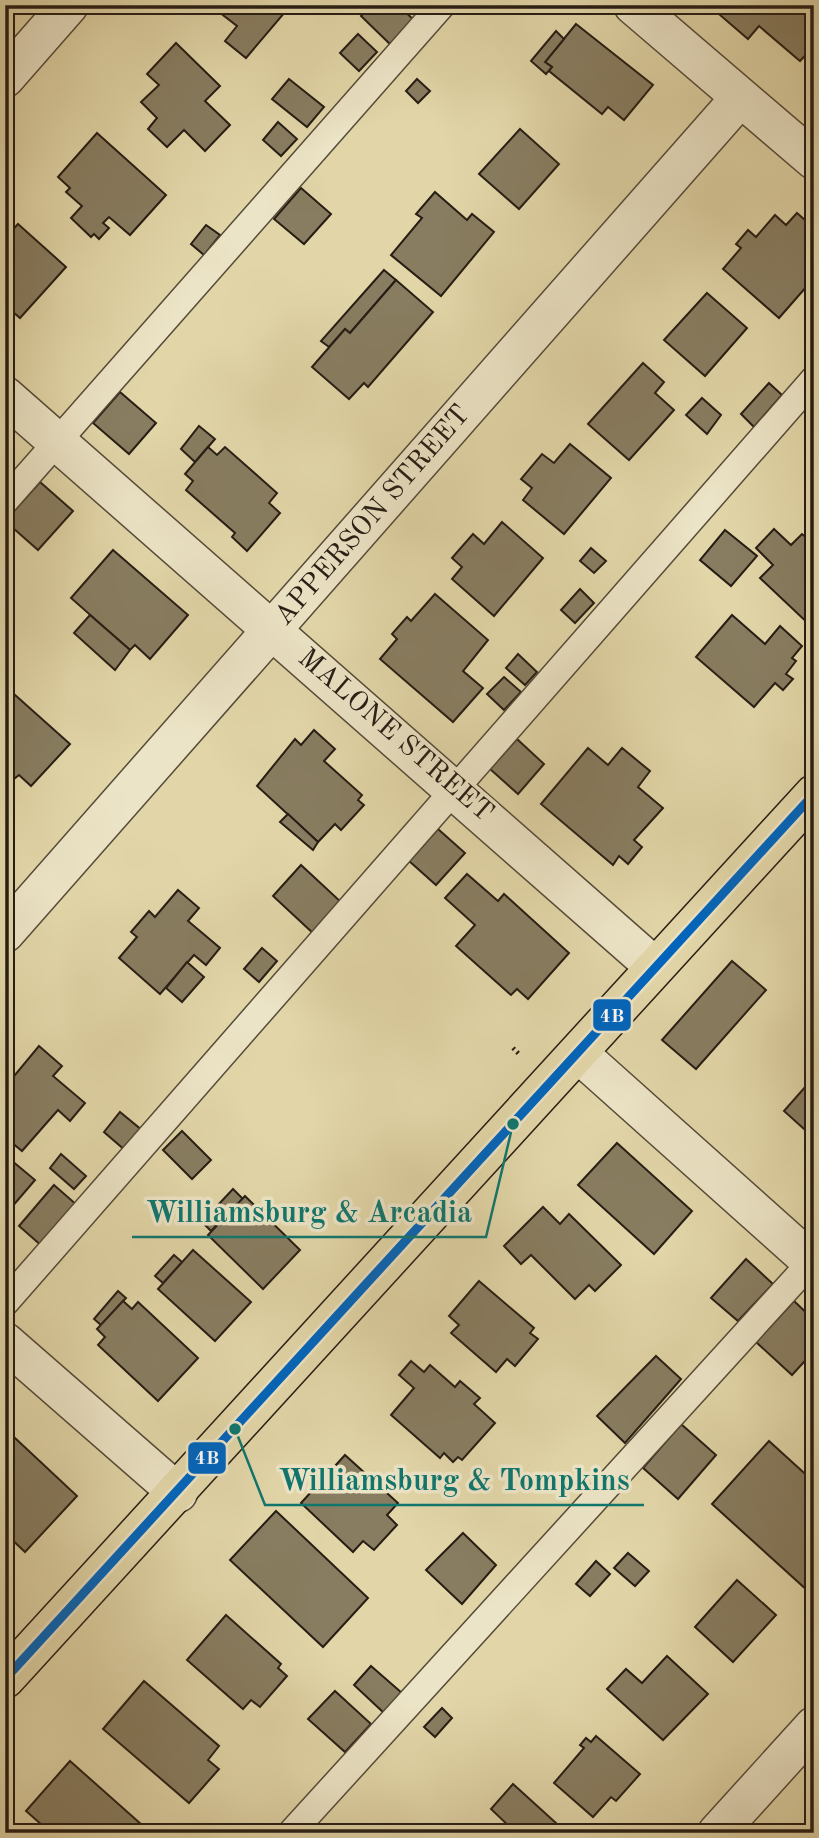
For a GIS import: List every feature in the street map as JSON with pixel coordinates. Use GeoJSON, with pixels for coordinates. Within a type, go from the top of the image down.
{"type":"FeatureCollection","features":[{"type":"Feature","properties":{"kind":"main road"},"geometry":{"type":"LineString","coordinates":[[5,1679],[178,1493],[655,967],[809,808]]}},
{"type":"Feature","properties":{"kind":"street"},"geometry":{"type":"LineString","coordinates":[[5,78],[69,5]]}},
{"type":"Feature","properties":{"kind":"street"},"geometry":{"type":"LineString","coordinates":[[633,5],[814,160]]}},
{"type":"Feature","properties":{"kind":"street","name":"APPERSON STREET"},"geometry":{"type":"LineString","coordinates":[[5,933],[740,98]]}},
{"type":"Feature","properties":{"kind":"street","name":"MALONE STREET"},"geometry":{"type":"LineString","coordinates":[[5,396],[455,788],[655,967]]}},
{"type":"Feature","properties":{"kind":"street"},"geometry":{"type":"LineString","coordinates":[[578,1053],[813,1262]]}},
{"type":"Feature","properties":{"kind":"street"},"geometry":{"type":"LineString","coordinates":[[5,1342],[178,1493]]}},
{"type":"Feature","properties":{"kind":"street"},"geometry":{"type":"LineString","coordinates":[[717,1833],[814,1726]]}},
{"type":"Feature","properties":{"kind":"lane"},"geometry":{"type":"LineString","coordinates":[[5,501],[442,5]]}},
{"type":"Feature","properties":{"kind":"lane"},"geometry":{"type":"LineString","coordinates":[[5,1303],[814,379]]}},
{"type":"Feature","properties":{"kind":"lane"},"geometry":{"type":"LineString","coordinates":[[291,1833],[813,1262]]}},
{"type":"Feature","properties":{"kind":"building"},"geometry":{"type":"Polygon","coordinates":[[[224,5],[291,5],[246,58],[225,41],[237,26],[219,12],[224,5]]]}},
{"type":"Feature","properties":{"kind":"building"},"geometry":{"type":"Polygon","coordinates":[[[371,5],[398,5],[416,22],[393,47],[361,16],[371,5]]]}},
{"type":"Feature","properties":{"kind":"building"},"geometry":{"type":"Polygon","coordinates":[[[729,5],[814,5],[814,46],[800,61],[759,26],[748,39],[720,15],[729,5]]]}},
{"type":"Feature","properties":{"kind":"building"},"geometry":{"type":"Polygon","coordinates":[[[576,24],[653,85],[624,120],[608,107],[602,114],[549,71],[552,67],[545,62],[576,24]]]}},
{"type":"Feature","properties":{"kind":"building"},"geometry":{"type":"Polygon","coordinates":[[[556,31],[564,39],[545,62],[552,67],[546,74],[531,61],[556,31]]]}},
{"type":"Feature","properties":{"kind":"building"},"geometry":{"type":"Polygon","coordinates":[[[358,34],[377,52],[359,71],[340,53],[358,34]]]}},
{"type":"Feature","properties":{"kind":"building"},"geometry":{"type":"Polygon","coordinates":[[[176,43],[220,86],[205,101],[230,125],[205,151],[184,130],[167,147],[148,129],[157,118],[141,102],[159,85],[147,74],[176,43]]]}},
{"type":"Feature","properties":{"kind":"building"},"geometry":{"type":"Polygon","coordinates":[[[289,79],[324,107],[307,127],[272,99],[289,79]]]}},
{"type":"Feature","properties":{"kind":"building"},"geometry":{"type":"Polygon","coordinates":[[[417,79],[430,91],[418,103],[406,91],[417,79]]]}},
{"type":"Feature","properties":{"kind":"building"},"geometry":{"type":"Polygon","coordinates":[[[278,122],[297,139],[281,156],[263,140],[278,122]]]}},
{"type":"Feature","properties":{"kind":"building"},"geometry":{"type":"Polygon","coordinates":[[[520,129],[559,164],[519,209],[479,174],[520,129]]]}},
{"type":"Feature","properties":{"kind":"building"},"geometry":{"type":"Polygon","coordinates":[[[97,133],[166,195],[130,235],[109,217],[103,223],[109,228],[99,239],[94,234],[91,237],[71,218],[82,206],[66,192],[70,188],[58,177],[97,133]]]}},
{"type":"Feature","properties":{"kind":"building"},"geometry":{"type":"Polygon","coordinates":[[[301,188],[331,214],[304,244],[274,219],[301,188]]]}},
{"type":"Feature","properties":{"kind":"building"},"geometry":{"type":"Polygon","coordinates":[[[435,192],[467,220],[472,214],[494,232],[441,296],[391,255],[422,218],[416,214],[435,192]]]}},
{"type":"Feature","properties":{"kind":"building"},"geometry":{"type":"Polygon","coordinates":[[[797,213],[814,228],[814,237],[807,244],[814,249],[814,278],[779,318],[723,269],[741,248],[736,244],[748,230],[756,237],[775,215],[786,225],[797,213]]]}},
{"type":"Feature","properties":{"kind":"building"},"geometry":{"type":"Polygon","coordinates":[[[18,224],[66,267],[20,318],[5,305],[5,238],[18,224]]]}},
{"type":"Feature","properties":{"kind":"building"},"geometry":{"type":"Polygon","coordinates":[[[206,225],[220,235],[204,255],[191,244],[206,225]]]}},
{"type":"Feature","properties":{"kind":"building"},"geometry":{"type":"Polygon","coordinates":[[[384,270],[396,280],[350,333],[345,329],[329,347],[321,341],[384,270]]]}},
{"type":"Feature","properties":{"kind":"building"},"geometry":{"type":"Polygon","coordinates":[[[396,280],[433,312],[368,387],[364,383],[349,399],[312,367],[345,329],[350,333],[396,280]]]}},
{"type":"Feature","properties":{"kind":"building"},"geometry":{"type":"Polygon","coordinates":[[[707,293],[747,328],[705,376],[664,340],[707,293]]]}},
{"type":"Feature","properties":{"kind":"building"},"geometry":{"type":"Polygon","coordinates":[[[643,363],[664,382],[655,393],[674,410],[629,460],[588,424],[643,363]]]}},
{"type":"Feature","properties":{"kind":"building"},"geometry":{"type":"Polygon","coordinates":[[[769,383],[782,395],[754,427],[741,414],[769,383]]]}},
{"type":"Feature","properties":{"kind":"building"},"geometry":{"type":"Polygon","coordinates":[[[120,392],[156,423],[129,454],[93,423],[120,392]]]}},
{"type":"Feature","properties":{"kind":"building"},"geometry":{"type":"Polygon","coordinates":[[[702,398],[721,415],[707,434],[686,415],[702,398]]]}},
{"type":"Feature","properties":{"kind":"building"},"geometry":{"type":"Polygon","coordinates":[[[199,426],[215,439],[195,462],[181,449],[199,426]]]}},
{"type":"Feature","properties":{"kind":"building"},"geometry":{"type":"Polygon","coordinates":[[[570,444],[611,478],[564,534],[523,500],[532,488],[521,479],[542,454],[554,463],[570,444]]]}},
{"type":"Feature","properties":{"kind":"building"},"geometry":{"type":"Polygon","coordinates":[[[208,447],[217,455],[225,447],[277,493],[269,503],[280,513],[247,551],[232,537],[235,533],[186,490],[193,481],[185,474],[208,447]]]}},
{"type":"Feature","properties":{"kind":"building"},"geometry":{"type":"Polygon","coordinates":[[[40,482],[73,511],[38,550],[5,521],[40,482]]]}},
{"type":"Feature","properties":{"kind":"building"},"geometry":{"type":"Polygon","coordinates":[[[502,522],[543,558],[494,616],[452,579],[462,567],[452,558],[473,534],[484,544],[502,522]]]}},
{"type":"Feature","properties":{"kind":"building"},"geometry":{"type":"Polygon","coordinates":[[[774,529],[791,545],[802,534],[814,544],[814,629],[760,578],[773,565],[756,548],[774,529]]]}},
{"type":"Feature","properties":{"kind":"building"},"geometry":{"type":"Polygon","coordinates":[[[725,530],[757,556],[731,586],[700,560],[725,530]]]}},
{"type":"Feature","properties":{"kind":"building"},"geometry":{"type":"Polygon","coordinates":[[[591,548],[606,561],[594,573],[580,561],[591,548]]]}},
{"type":"Feature","properties":{"kind":"building"},"geometry":{"type":"Polygon","coordinates":[[[113,550],[188,615],[150,659],[135,645],[130,650],[71,598],[113,550]]]}},
{"type":"Feature","properties":{"kind":"building"},"geometry":{"type":"Polygon","coordinates":[[[580,589],[594,603],[575,623],[561,610],[580,589]]]}},
{"type":"Feature","properties":{"kind":"building"},"geometry":{"type":"Polygon","coordinates":[[[435,594],[488,640],[463,671],[483,688],[453,722],[380,659],[397,639],[392,634],[407,617],[411,621],[435,594]]]}},
{"type":"Feature","properties":{"kind":"building"},"geometry":{"type":"Polygon","coordinates":[[[90,615],[130,650],[115,670],[74,633],[90,615]]]}},
{"type":"Feature","properties":{"kind":"building"},"geometry":{"type":"Polygon","coordinates":[[[732,615],[765,644],[780,626],[802,646],[792,658],[796,661],[786,674],[793,679],[783,690],[775,683],[754,707],[696,657],[732,615]]]}},
{"type":"Feature","properties":{"kind":"building"},"geometry":{"type":"Polygon","coordinates":[[[518,654],[537,672],[525,685],[506,668],[518,654]]]}},
{"type":"Feature","properties":{"kind":"building"},"geometry":{"type":"Polygon","coordinates":[[[504,677],[521,692],[504,710],[487,694],[504,677]]]}},
{"type":"Feature","properties":{"kind":"building"},"geometry":{"type":"Polygon","coordinates":[[[5,686],[70,744],[31,786],[19,775],[14,779],[5,771],[5,686]]]}},
{"type":"Feature","properties":{"kind":"building"},"geometry":{"type":"Polygon","coordinates":[[[314,730],[335,749],[324,761],[362,795],[358,800],[364,805],[341,830],[335,824],[318,842],[257,786],[295,739],[301,745],[314,730]]]}},
{"type":"Feature","properties":{"kind":"building"},"geometry":{"type":"Polygon","coordinates":[[[517,739],[544,764],[518,794],[490,769],[517,739]]]}},
{"type":"Feature","properties":{"kind":"building"},"geometry":{"type":"Polygon","coordinates":[[[588,748],[608,765],[622,748],[650,771],[638,787],[663,808],[634,840],[642,847],[628,864],[619,856],[613,865],[541,804],[588,748]]]}},
{"type":"Feature","properties":{"kind":"building"},"geometry":{"type":"Polygon","coordinates":[[[288,814],[318,842],[313,850],[280,822],[288,814]]]}},
{"type":"Feature","properties":{"kind":"building"},"geometry":{"type":"Polygon","coordinates":[[[438,829],[465,853],[436,885],[409,861],[438,829]]]}},
{"type":"Feature","properties":{"kind":"building"},"geometry":{"type":"Polygon","coordinates":[[[301,865],[342,903],[315,935],[273,896],[301,865]]]}},
{"type":"Feature","properties":{"kind":"building"},"geometry":{"type":"Polygon","coordinates":[[[467,874],[498,901],[504,894],[569,953],[528,999],[517,989],[511,995],[456,946],[475,925],[445,898],[467,874]]]}},
{"type":"Feature","properties":{"kind":"building"},"geometry":{"type":"Polygon","coordinates":[[[178,890],[199,908],[188,921],[220,948],[206,965],[194,955],[160,994],[119,958],[137,937],[131,932],[149,911],[155,917],[178,890]]]}},
{"type":"Feature","properties":{"kind":"building"},"geometry":{"type":"Polygon","coordinates":[[[262,948],[277,961],[259,982],[244,969],[262,948]]]}},
{"type":"Feature","properties":{"kind":"building"},"geometry":{"type":"Polygon","coordinates":[[[732,961],[766,990],[696,1069],[662,1040],[732,961]]]}},
{"type":"Feature","properties":{"kind":"building"},"geometry":{"type":"Polygon","coordinates":[[[187,962],[204,977],[182,1002],[166,988],[187,962]]]}},
{"type":"Feature","properties":{"kind":"building"},"geometry":{"type":"Polygon","coordinates":[[[39,1046],[62,1066],[53,1076],[85,1103],[70,1121],[58,1110],[22,1151],[5,1137],[5,1078],[11,1071],[15,1075],[39,1046]]]}},
{"type":"Feature","properties":{"kind":"building"},"geometry":{"type":"Polygon","coordinates":[[[814,1077],[814,1138],[784,1111],[814,1077]]]}},
{"type":"Feature","properties":{"kind":"building"},"geometry":{"type":"Polygon","coordinates":[[[120,1112],[143,1131],[126,1151],[104,1132],[120,1112]]]}},
{"type":"Feature","properties":{"kind":"building"},"geometry":{"type":"Polygon","coordinates":[[[182,1131],[211,1160],[192,1179],[163,1150],[182,1131]]]}},
{"type":"Feature","properties":{"kind":"building"},"geometry":{"type":"Polygon","coordinates":[[[617,1143],[692,1211],[654,1254],[578,1185],[617,1143]]]}},
{"type":"Feature","properties":{"kind":"building"},"geometry":{"type":"Polygon","coordinates":[[[61,1154],[86,1176],[74,1189],[50,1168],[61,1154]]]}},
{"type":"Feature","properties":{"kind":"building"},"geometry":{"type":"Polygon","coordinates":[[[5,1155],[35,1180],[5,1215],[5,1155]]]}},
{"type":"Feature","properties":{"kind":"building"},"geometry":{"type":"Polygon","coordinates":[[[54,1185],[78,1206],[43,1247],[19,1226],[54,1185]]]}},
{"type":"Feature","properties":{"kind":"building"},"geometry":{"type":"Polygon","coordinates":[[[233,1189],[243,1199],[211,1231],[202,1222],[233,1189]]]}},
{"type":"Feature","properties":{"kind":"building"},"geometry":{"type":"Polygon","coordinates":[[[245,1196],[300,1250],[263,1289],[208,1235],[245,1196]]]}},
{"type":"Feature","properties":{"kind":"building"},"geometry":{"type":"Polygon","coordinates":[[[543,1207],[560,1224],[569,1214],[621,1265],[595,1291],[589,1285],[575,1299],[531,1255],[521,1264],[504,1246],[543,1207]]]}},
{"type":"Feature","properties":{"kind":"building"},"geometry":{"type":"Polygon","coordinates":[[[193,1250],[251,1302],[215,1341],[158,1289],[193,1250]]]}},
{"type":"Feature","properties":{"kind":"building"},"geometry":{"type":"Polygon","coordinates":[[[174,1255],[182,1262],[163,1283],[155,1276],[174,1255]]]}},
{"type":"Feature","properties":{"kind":"building"},"geometry":{"type":"Polygon","coordinates":[[[746,1259],[773,1284],[738,1321],[711,1298],[746,1259]]]}},
{"type":"Feature","properties":{"kind":"building"},"geometry":{"type":"Polygon","coordinates":[[[479,1281],[534,1328],[530,1333],[538,1339],[515,1366],[507,1359],[496,1372],[451,1333],[459,1325],[449,1316],[479,1281]]]}},
{"type":"Feature","properties":{"kind":"building"},"geometry":{"type":"Polygon","coordinates":[[[118,1291],[126,1298],[101,1325],[94,1319],[118,1291]]]}},
{"type":"Feature","properties":{"kind":"building"},"geometry":{"type":"Polygon","coordinates":[[[123,1301],[132,1309],[138,1302],[198,1358],[158,1401],[98,1345],[105,1337],[97,1329],[123,1301]]]}},
{"type":"Feature","properties":{"kind":"building"},"geometry":{"type":"Polygon","coordinates":[[[794,1301],[814,1320],[814,1351],[792,1375],[756,1342],[794,1301]]]}},
{"type":"Feature","properties":{"kind":"building"},"geometry":{"type":"Polygon","coordinates":[[[656,1356],[681,1379],[625,1443],[597,1416],[656,1356]]]}},
{"type":"Feature","properties":{"kind":"building"},"geometry":{"type":"Polygon","coordinates":[[[411,1361],[424,1372],[430,1365],[455,1387],[460,1381],[480,1398],[474,1404],[495,1423],[462,1460],[458,1457],[453,1462],[444,1453],[440,1458],[391,1415],[414,1388],[399,1375],[411,1361]]]}},
{"type":"Feature","properties":{"kind":"building"},"geometry":{"type":"Polygon","coordinates":[[[681,1424],[716,1455],[678,1499],[643,1468],[681,1424]]]}},
{"type":"Feature","properties":{"kind":"building"},"geometry":{"type":"Polygon","coordinates":[[[15,1438],[77,1496],[25,1552],[5,1533],[5,1448],[15,1438]]]}},
{"type":"Feature","properties":{"kind":"building"},"geometry":{"type":"Polygon","coordinates":[[[769,1441],[814,1482],[814,1585],[808,1591],[712,1504],[769,1441]]]}},
{"type":"Feature","properties":{"kind":"building"},"geometry":{"type":"Polygon","coordinates":[[[345,1455],[398,1503],[387,1515],[397,1525],[374,1550],[363,1541],[353,1552],[301,1503],[345,1455]]]}},
{"type":"Feature","properties":{"kind":"building"},"geometry":{"type":"Polygon","coordinates":[[[276,1511],[368,1598],[323,1647],[230,1560],[276,1511]]]}},
{"type":"Feature","properties":{"kind":"building"},"geometry":{"type":"Polygon","coordinates":[[[463,1533],[496,1565],[462,1604],[426,1570],[463,1533]]]}},
{"type":"Feature","properties":{"kind":"building"},"geometry":{"type":"Polygon","coordinates":[[[628,1553],[649,1571],[635,1586],[614,1568],[628,1553]]]}},
{"type":"Feature","properties":{"kind":"building"},"geometry":{"type":"Polygon","coordinates":[[[596,1561],[610,1574],[590,1596],[576,1584],[596,1561]]]}},
{"type":"Feature","properties":{"kind":"building"},"geometry":{"type":"Polygon","coordinates":[[[737,1580],[776,1615],[733,1662],[695,1627],[737,1580]]]}},
{"type":"Feature","properties":{"kind":"building"},"geometry":{"type":"Polygon","coordinates":[[[226,1615],[281,1664],[278,1668],[287,1676],[260,1707],[251,1700],[243,1709],[187,1660],[226,1615]]]}},
{"type":"Feature","properties":{"kind":"building"},"geometry":{"type":"Polygon","coordinates":[[[667,1656],[708,1694],[663,1740],[607,1689],[626,1669],[642,1683],[667,1656]]]}},
{"type":"Feature","properties":{"kind":"building"},"geometry":{"type":"Polygon","coordinates":[[[371,1666],[402,1693],[384,1713],[354,1685],[371,1666]]]}},
{"type":"Feature","properties":{"kind":"building"},"geometry":{"type":"Polygon","coordinates":[[[144,1681],[219,1746],[208,1760],[219,1769],[189,1803],[103,1729],[144,1681]]]}},
{"type":"Feature","properties":{"kind":"building"},"geometry":{"type":"Polygon","coordinates":[[[335,1691],[371,1724],[345,1752],[308,1719],[335,1691]]]}},
{"type":"Feature","properties":{"kind":"building"},"geometry":{"type":"Polygon","coordinates":[[[442,1708],[452,1718],[435,1737],[424,1727],[442,1708]]]}},
{"type":"Feature","properties":{"kind":"building"},"geometry":{"type":"Polygon","coordinates":[[[596,1736],[640,1774],[616,1801],[611,1797],[593,1817],[554,1783],[584,1748],[580,1745],[586,1738],[591,1742],[596,1736]]]}},
{"type":"Feature","properties":{"kind":"building"},"geometry":{"type":"Polygon","coordinates":[[[70,1761],[151,1833],[51,1833],[26,1811],[70,1761]]]}},
{"type":"Feature","properties":{"kind":"building"},"geometry":{"type":"Polygon","coordinates":[[[513,1784],[567,1833],[507,1833],[511,1828],[491,1809],[513,1784]]]}},
{"type":"Feature","properties":{"kind":"transit line","name":"4B"},"geometry":{"type":"LineString","coordinates":[[5,1679],[814,794]]}},
{"type":"Feature","properties":{"kind":"place","name":"Williamsburg & Arcadia"},"geometry":{"type":"Point","coordinates":[513,1124]}},
{"type":"Feature","properties":{"kind":"place","name":"Williamsburg & Tompkins"},"geometry":{"type":"Point","coordinates":[235,1429]}}]}
